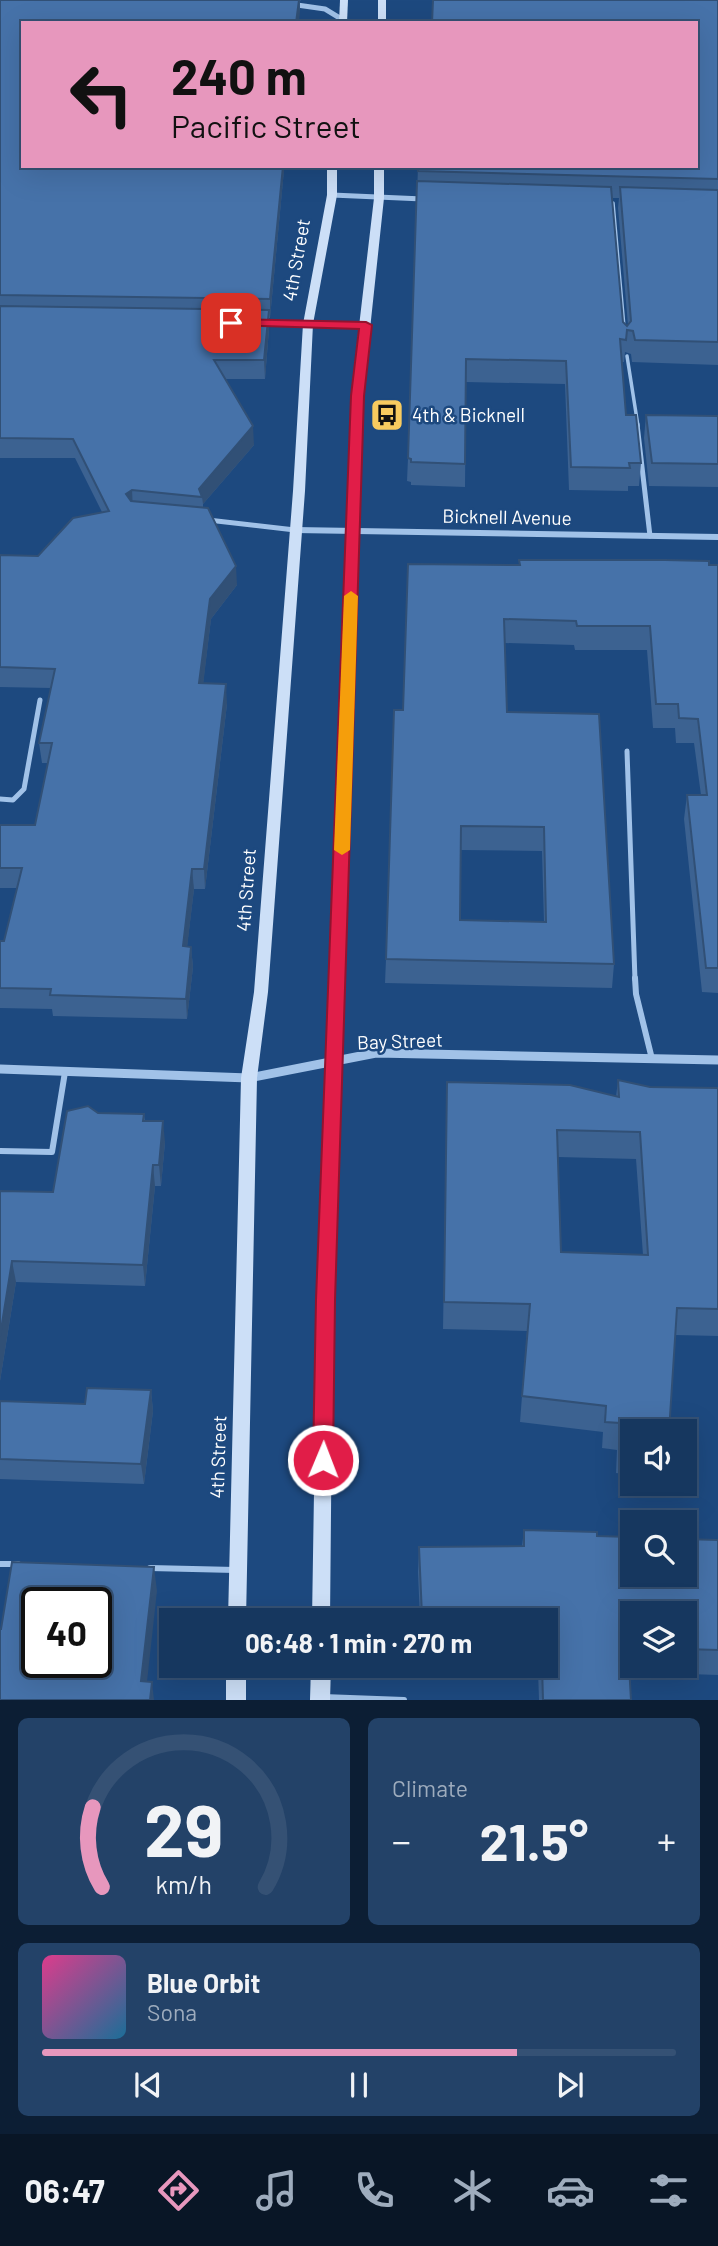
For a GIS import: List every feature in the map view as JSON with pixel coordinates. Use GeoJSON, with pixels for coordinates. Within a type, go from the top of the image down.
{"type":"FeatureCollection","features":[{"type":"Feature","properties":{"kind":"street"},"geometry":{"type":"LineString","coordinates":[[343,21],[344,0]]}},
{"type":"Feature","properties":{"kind":"street"},"geometry":{"type":"LineString","coordinates":[[382,0],[382,21]]}},
{"type":"Feature","properties":{"kind":"street"},"geometry":{"type":"LineString","coordinates":[[277,3],[323,8],[336,13],[342,21]]}},
{"type":"Feature","properties":{"kind":"street","name":"4th Street"},"geometry":{"type":"LineString","coordinates":[[237,1608],[250,1078],[261,992],[308,324],[332,195],[332,168]]}},
{"type":"Feature","properties":{"kind":"street"},"geometry":{"type":"LineString","coordinates":[[321,1608],[325,1300],[357,396],[379,198],[379,168]]}},
{"type":"Feature","properties":{"kind":"street"},"geometry":{"type":"LineString","coordinates":[[332,195],[431,199]]}},
{"type":"Feature","properties":{"kind":"street"},"geometry":{"type":"LineString","coordinates":[[599,203],[626,203]]}},
{"type":"Feature","properties":{"kind":"street"},"geometry":{"type":"LineString","coordinates":[[256,323],[366,325]]}},
{"type":"Feature","properties":{"kind":"street","name":"Bicknell Avenue"},"geometry":{"type":"LineString","coordinates":[[295,530],[718,537]]}},
{"type":"Feature","properties":{"kind":"street","name":"Bay Street"},"geometry":{"type":"LineString","coordinates":[[0,1069],[250,1078],[376,1053],[718,1060]]}},
{"type":"Feature","properties":{"kind":"street"},"geometry":{"type":"LineString","coordinates":[[236,1678],[236,1700]]}},
{"type":"Feature","properties":{"kind":"street"},"geometry":{"type":"LineString","coordinates":[[320,1698],[321,1678]]}},
{"type":"Feature","properties":{"kind":"lane"},"geometry":{"type":"LineString","coordinates":[[613,203],[624,330]]}},
{"type":"Feature","properties":{"kind":"lane"},"geometry":{"type":"LineString","coordinates":[[627,356],[636,396],[644,501],[650,536]]}},
{"type":"Feature","properties":{"kind":"lane"},"geometry":{"type":"LineString","coordinates":[[196,519],[295,530]]}},
{"type":"Feature","properties":{"kind":"lane"},"geometry":{"type":"LineString","coordinates":[[0,799],[13,800],[24,789],[40,700]]}},
{"type":"Feature","properties":{"kind":"lane"},"geometry":{"type":"LineString","coordinates":[[627,751],[636,994],[652,1059]]}},
{"type":"Feature","properties":{"kind":"lane"},"geometry":{"type":"LineString","coordinates":[[0,1151],[52,1152],[65,1072]]}},
{"type":"Feature","properties":{"kind":"lane"},"geometry":{"type":"LineString","coordinates":[[0,1564],[27,1565]]}},
{"type":"Feature","properties":{"kind":"lane"},"geometry":{"type":"LineString","coordinates":[[137,1567],[237,1570]]}},
{"type":"Feature","properties":{"kind":"lane"},"geometry":{"type":"LineString","coordinates":[[320,1698],[404,1700]]}},
{"type":"Feature","properties":{"kind":"building"},"geometry":{"type":"Polygon","coordinates":[[[0,0],[299,0],[296,21],[21,21],[21,168],[283,168],[270,299],[0,295],[0,0]]]}},
{"type":"Feature","properties":{"kind":"building"},"geometry":{"type":"Polygon","coordinates":[[[433,0],[718,0],[718,179],[418,171],[418,168],[698,168],[698,21],[432,21],[433,0]]]}},
{"type":"Feature","properties":{"kind":"building"},"geometry":{"type":"Polygon","coordinates":[[[417,181],[611,187],[623,322],[627,326],[631,321],[620,187],[718,190],[718,342],[635,340],[633,331],[627,330],[626,340],[620,339],[626,415],[636,415],[641,463],[629,463],[630,468],[571,467],[566,361],[466,359],[465,464],[411,462],[408,458],[417,181]]]}},
{"type":"Feature","properties":{"kind":"building"},"geometry":{"type":"Polygon","coordinates":[[[0,306],[269,310],[264,360],[214,360],[253,426],[199,489],[202,497],[132,490],[126,494],[131,501],[208,508],[236,566],[210,599],[199,683],[226,684],[204,869],[192,869],[183,946],[191,947],[186,999],[50,995],[51,989],[0,988],[0,941],[4,941],[22,868],[0,868],[0,825],[35,825],[52,743],[39,743],[55,669],[0,667],[0,555],[38,556],[73,518],[109,511],[73,439],[0,438],[0,306]]]}},
{"type":"Feature","properties":{"kind":"building"},"geometry":{"type":"Polygon","coordinates":[[[646,415],[718,416],[718,464],[652,463],[646,415]]]}},
{"type":"Feature","properties":{"kind":"building"},"geometry":{"type":"Polygon","coordinates":[[[519,560],[709,561],[709,565],[718,565],[718,968],[706,968],[687,795],[707,795],[698,719],[679,718],[678,704],[656,704],[650,626],[577,626],[576,621],[504,619],[507,712],[599,714],[614,964],[386,959],[394,710],[403,710],[408,564],[520,565],[519,560]],[[461,826],[460,920],[546,922],[544,827],[461,826]]]}},
{"type":"Feature","properties":{"kind":"building"},"geometry":{"type":"Polygon","coordinates":[[[618,1080],[650,1087],[718,1088],[718,1309],[677,1308],[670,1419],[620,1419],[620,1423],[605,1422],[606,1406],[522,1396],[530,1304],[444,1302],[447,1082],[570,1085],[619,1097],[618,1080]],[[557,1130],[561,1252],[648,1255],[640,1132],[557,1130]]]}},
{"type":"Feature","properties":{"kind":"building"},"geometry":{"type":"Polygon","coordinates":[[[88,1106],[98,1113],[144,1114],[143,1121],[163,1121],[159,1165],[153,1165],[143,1265],[12,1261],[0,1336],[0,1191],[53,1192],[67,1111],[88,1106]]]}},
{"type":"Feature","properties":{"kind":"building"},"geometry":{"type":"Polygon","coordinates":[[[87,1388],[151,1390],[141,1464],[0,1459],[0,1401],[85,1404],[87,1388]]]}},
{"type":"Feature","properties":{"kind":"building"},"geometry":{"type":"Polygon","coordinates":[[[524,1530],[597,1532],[597,1536],[620,1537],[620,1587],[697,1587],[697,1539],[718,1540],[718,1650],[697,1649],[697,1601],[620,1601],[620,1678],[630,1678],[631,1700],[543,1700],[542,1678],[558,1678],[558,1608],[422,1608],[419,1547],[524,1546],[524,1530]]]}},
{"type":"Feature","properties":{"kind":"building"},"geometry":{"type":"Polygon","coordinates":[[[12,1562],[154,1567],[141,1681],[152,1682],[150,1700],[0,1700],[0,1629],[12,1562]]]}},
{"type":"Feature","properties":{"kind":"slow traffic"},"geometry":{"type":"LineString","coordinates":[[342,850],[351,596]]}},
{"type":"Feature","properties":{"kind":"place","name":"4th & Bicknell"},"geometry":{"type":"Point","coordinates":[387,415]}},
{"type":"Feature","properties":{"kind":"route"},"geometry":{"type":"LineString","coordinates":[[231,323],[366,325],[357,396],[325,1300],[323,1460]]}}]}
